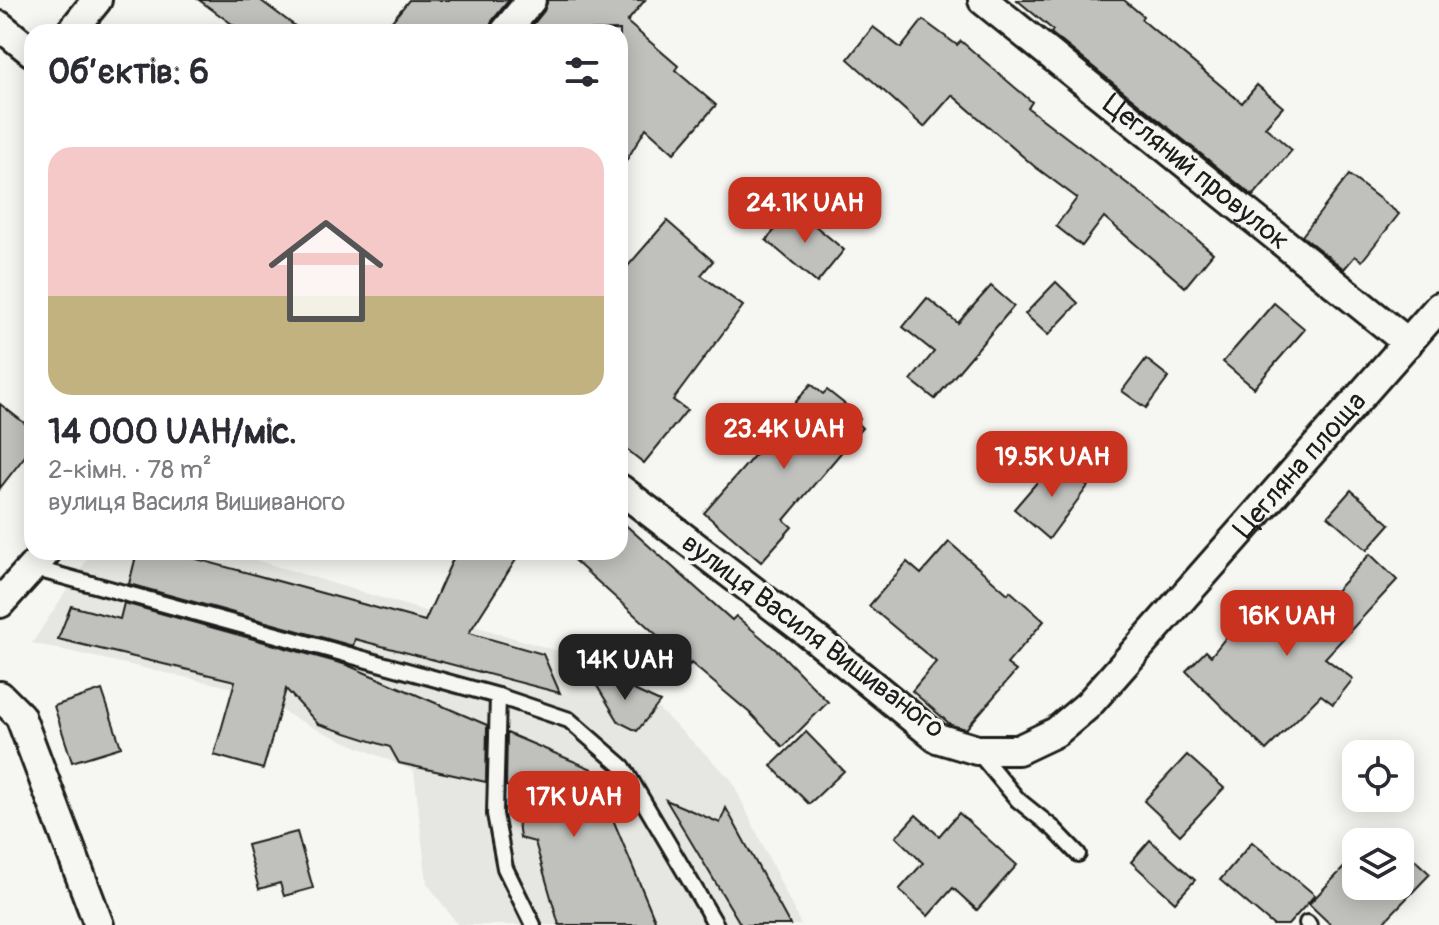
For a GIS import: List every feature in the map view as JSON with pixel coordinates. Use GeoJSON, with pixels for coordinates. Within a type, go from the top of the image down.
{"type":"FeatureCollection","features":[{"type":"Feature","properties":{"kind":"street"},"geometry":{"type":"LineString","coordinates":[[78,24],[97,0]]}},
{"type":"Feature","properties":{"kind":"street"},"geometry":{"type":"LineString","coordinates":[[512,24],[531,0]]}},
{"type":"Feature","properties":{"kind":"street","name":"Цегляний провулок"},"geometry":{"type":"LineString","coordinates":[[983,0],[1408,343]]}},
{"type":"Feature","properties":{"kind":"street","name":"Цегляна площа"},"geometry":{"type":"LineString","coordinates":[[1018,750],[1056,732],[1088,705],[1439,307]]}},
{"type":"Feature","properties":{"kind":"street","name":"вулиця Василя Вишиваного"},"geometry":{"type":"LineString","coordinates":[[628,495],[816,639],[937,738],[977,750],[1018,750]]}},
{"type":"Feature","properties":{"kind":"street"},"geometry":{"type":"LineString","coordinates":[[0,603],[40,560]]}},
{"type":"Feature","properties":{"kind":"street"},"geometry":{"type":"LineString","coordinates":[[0,696],[20,716],[99,925]]}},
{"type":"Feature","properties":{"kind":"lane"},"geometry":{"type":"LineString","coordinates":[[40,560],[498,696],[569,720],[623,767],[716,925]]}},
{"type":"Feature","properties":{"kind":"lane"},"geometry":{"type":"LineString","coordinates":[[498,696],[495,814],[505,868],[533,925]]}},
{"type":"Feature","properties":{"kind":"lane"},"geometry":{"type":"LineString","coordinates":[[977,750],[1018,800],[1054,829],[1078,854]]}},
{"type":"Feature","properties":{"kind":"shaded area"},"geometry":{"type":"Polygon","coordinates":[[[87,560],[256,560],[617,669],[731,779],[801,925],[458,925],[427,883],[414,771],[316,729],[242,690],[32,643],[87,560]]]}},
{"type":"Feature","properties":{"kind":"building"},"geometry":{"type":"Polygon","coordinates":[[[199,0],[260,0],[292,24],[232,24],[199,0]]]}},
{"type":"Feature","properties":{"kind":"building"},"geometry":{"type":"Polygon","coordinates":[[[409,0],[509,0],[491,24],[390,24],[409,0]]]}},
{"type":"Feature","properties":{"kind":"building"},"geometry":{"type":"Polygon","coordinates":[[[548,0],[645,0],[627,22],[678,66],[675,70],[716,105],[674,153],[646,128],[628,158],[628,24],[533,24],[548,0]]]}},
{"type":"Feature","properties":{"kind":"building"},"geometry":{"type":"Polygon","coordinates":[[[1017,0],[1124,0],[1143,16],[1141,19],[1242,103],[1257,85],[1283,107],[1265,127],[1292,150],[1253,196],[1051,33],[1053,30],[1017,0]]]}},
{"type":"Feature","properties":{"kind":"building"},"geometry":{"type":"Polygon","coordinates":[[[923,20],[957,45],[961,41],[1032,102],[1028,108],[1213,253],[1185,287],[1104,217],[1082,246],[1056,226],[1077,198],[1034,166],[952,95],[924,127],[848,59],[873,27],[901,48],[923,20]]]}},
{"type":"Feature","properties":{"kind":"building"},"geometry":{"type":"Polygon","coordinates":[[[1349,175],[1399,214],[1362,261],[1355,256],[1344,269],[1302,236],[1349,175]]]}},
{"type":"Feature","properties":{"kind":"building"},"geometry":{"type":"Polygon","coordinates":[[[794,208],[844,250],[817,283],[766,240],[794,208]]]}},
{"type":"Feature","properties":{"kind":"building"},"geometry":{"type":"Polygon","coordinates":[[[667,221],[713,261],[701,275],[743,306],[673,400],[687,410],[644,463],[628,450],[628,266],[667,221]]]}},
{"type":"Feature","properties":{"kind":"building"},"geometry":{"type":"Polygon","coordinates":[[[1056,282],[1078,303],[1048,335],[1025,314],[1056,282]]]}},
{"type":"Feature","properties":{"kind":"building"},"geometry":{"type":"Polygon","coordinates":[[[991,286],[1014,306],[935,399],[911,380],[934,352],[903,327],[927,298],[958,323],[991,286]]]}},
{"type":"Feature","properties":{"kind":"building"},"geometry":{"type":"Polygon","coordinates":[[[1274,303],[1305,329],[1254,388],[1223,362],[1274,303]]]}},
{"type":"Feature","properties":{"kind":"building"},"geometry":{"type":"Polygon","coordinates":[[[1146,359],[1169,377],[1146,408],[1122,391],[1146,359]]]}},
{"type":"Feature","properties":{"kind":"building"},"geometry":{"type":"Polygon","coordinates":[[[811,384],[823,394],[827,390],[846,405],[860,419],[857,423],[862,428],[784,520],[792,527],[761,562],[704,513],[768,440],[766,437],[811,384]]]}},
{"type":"Feature","properties":{"kind":"building"},"geometry":{"type":"Polygon","coordinates":[[[0,404],[24,423],[24,457],[0,488],[0,404]]]}},
{"type":"Feature","properties":{"kind":"building"},"geometry":{"type":"Polygon","coordinates":[[[1057,459],[1088,486],[1049,539],[1014,509],[1057,459]]]}},
{"type":"Feature","properties":{"kind":"building"},"geometry":{"type":"Polygon","coordinates":[[[1351,490],[1390,524],[1367,550],[1328,516],[1351,490]]]}},
{"type":"Feature","properties":{"kind":"building"},"geometry":{"type":"Polygon","coordinates":[[[628,527],[732,620],[736,616],[781,654],[828,702],[783,747],[751,714],[690,665],[574,560],[628,560],[628,527]]]}},
{"type":"Feature","properties":{"kind":"building"},"geometry":{"type":"Polygon","coordinates":[[[949,542],[1044,621],[1007,664],[1016,671],[966,729],[951,725],[912,691],[936,662],[869,606],[907,562],[921,574],[949,542]]]}},
{"type":"Feature","properties":{"kind":"building"},"geometry":{"type":"Polygon","coordinates":[[[1370,554],[1397,580],[1325,658],[1353,679],[1333,704],[1321,695],[1266,750],[1186,671],[1206,651],[1211,656],[1255,601],[1296,634],[1370,554]]]}},
{"type":"Feature","properties":{"kind":"building"},"geometry":{"type":"Polygon","coordinates":[[[135,560],[200,560],[425,621],[452,560],[516,560],[469,633],[543,654],[560,693],[355,639],[353,646],[129,584],[135,560]]]}},
{"type":"Feature","properties":{"kind":"building"},"geometry":{"type":"Polygon","coordinates":[[[124,603],[347,665],[487,725],[486,782],[399,763],[390,747],[318,724],[286,689],[263,769],[214,755],[235,681],[58,639],[71,606],[120,619],[124,603]]]}},
{"type":"Feature","properties":{"kind":"building"},"geometry":{"type":"Polygon","coordinates":[[[586,668],[660,702],[637,731],[619,722],[586,668]]]}},
{"type":"Feature","properties":{"kind":"building"},"geometry":{"type":"Polygon","coordinates":[[[102,690],[121,747],[72,762],[54,706],[102,690]]]}},
{"type":"Feature","properties":{"kind":"building"},"geometry":{"type":"Polygon","coordinates":[[[806,732],[844,771],[809,804],[771,766],[806,732]]]}},
{"type":"Feature","properties":{"kind":"building"},"geometry":{"type":"Polygon","coordinates":[[[507,733],[592,769],[657,925],[559,925],[535,842],[520,838],[514,788],[506,786],[507,733]]]}},
{"type":"Feature","properties":{"kind":"building"},"geometry":{"type":"Polygon","coordinates":[[[1187,755],[1224,788],[1180,835],[1144,801],[1187,755]]]}},
{"type":"Feature","properties":{"kind":"building"},"geometry":{"type":"Polygon","coordinates":[[[666,800],[720,823],[726,808],[790,925],[741,925],[666,800]]]}},
{"type":"Feature","properties":{"kind":"building"},"geometry":{"type":"Polygon","coordinates":[[[959,813],[1017,865],[977,910],[953,888],[928,916],[899,890],[923,863],[896,837],[916,815],[939,836],[959,813]]]}},
{"type":"Feature","properties":{"kind":"building"},"geometry":{"type":"Polygon","coordinates":[[[297,832],[313,888],[284,896],[280,883],[259,889],[247,845],[297,832]]]}},
{"type":"Feature","properties":{"kind":"building"},"geometry":{"type":"Polygon","coordinates":[[[1150,840],[1195,880],[1175,902],[1131,862],[1150,840]]]}},
{"type":"Feature","properties":{"kind":"building"},"geometry":{"type":"Polygon","coordinates":[[[1252,842],[1315,895],[1288,925],[1273,925],[1220,880],[1252,842]]]}},
{"type":"Feature","properties":{"kind":"building"},"geometry":{"type":"Polygon","coordinates":[[[1414,859],[1430,874],[1414,891],[1414,859]]]}},
{"type":"Feature","properties":{"kind":"building"},"geometry":{"type":"Polygon","coordinates":[[[1342,870],[1342,900],[1405,900],[1381,925],[1331,925],[1309,904],[1342,870]]]}}]}
